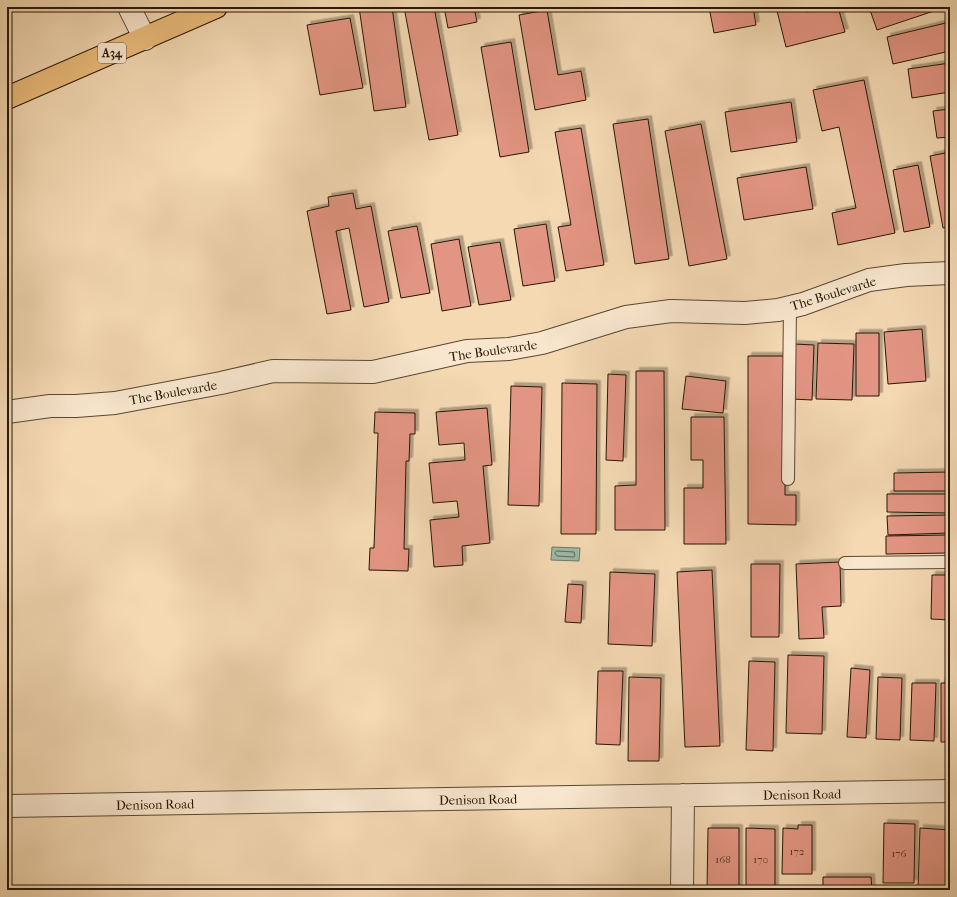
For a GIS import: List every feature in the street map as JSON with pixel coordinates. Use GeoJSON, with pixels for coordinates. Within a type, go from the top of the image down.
{"type":"FeatureCollection","features":[{"type":"Feature","properties":{"kind":"highway","name":"A34"},"geometry":{"type":"LineString","coordinates":[[7,98],[216,7]]}},
{"type":"Feature","properties":{"kind":"street"},"geometry":{"type":"LineString","coordinates":[[129,7],[146,38]]}},
{"type":"Feature","properties":{"kind":"street","name":"The Boulevarde"},"geometry":{"type":"LineString","coordinates":[[7,412],[50,406],[115,403],[221,384],[273,370],[373,372],[467,351],[509,349],[542,343],[626,317],[671,311],[745,313],[790,307],[868,280],[906,275],[950,273]]}},
{"type":"Feature","properties":{"kind":"street","name":"Denison Road"},"geometry":{"type":"LineString","coordinates":[[7,806],[950,791]]}},
{"type":"Feature","properties":{"kind":"street"},"geometry":{"type":"LineString","coordinates":[[682,890],[683,796]]}},
{"type":"Feature","properties":{"kind":"lane"},"geometry":{"type":"LineString","coordinates":[[788,479],[790,307]]}},
{"type":"Feature","properties":{"kind":"lane"},"geometry":{"type":"LineString","coordinates":[[845,563],[950,562]]}},
{"type":"Feature","properties":{"kind":"water"},"geometry":{"type":"Polygon","coordinates":[[[552,547],[580,548],[579,561],[551,560],[552,547]]]}},
{"type":"Feature","properties":{"kind":"building"},"geometry":{"type":"Polygon","coordinates":[[[359,7],[392,7],[406,107],[374,111],[359,7]]]}},
{"type":"Feature","properties":{"kind":"building"},"geometry":{"type":"Polygon","coordinates":[[[404,7],[434,7],[458,135],[429,140],[404,7]]]}},
{"type":"Feature","properties":{"kind":"building"},"geometry":{"type":"Polygon","coordinates":[[[444,7],[474,7],[477,22],[448,28],[444,7]]]}},
{"type":"Feature","properties":{"kind":"building"},"geometry":{"type":"Polygon","coordinates":[[[709,7],[753,7],[756,25],[714,33],[709,7]]]}},
{"type":"Feature","properties":{"kind":"building"},"geometry":{"type":"Polygon","coordinates":[[[776,7],[806,7],[807,12],[825,7],[838,7],[845,32],[786,47],[776,7]]]}},
{"type":"Feature","properties":{"kind":"building"},"geometry":{"type":"Polygon","coordinates":[[[869,7],[946,7],[877,30],[869,7]]]}},
{"type":"Feature","properties":{"kind":"building"},"geometry":{"type":"Polygon","coordinates":[[[547,10],[558,75],[581,71],[586,100],[535,110],[519,15],[547,10]]]}},
{"type":"Feature","properties":{"kind":"building"},"geometry":{"type":"Polygon","coordinates":[[[350,18],[363,88],[320,95],[307,25],[350,18]]]}},
{"type":"Feature","properties":{"kind":"building"},"geometry":{"type":"Polygon","coordinates":[[[950,22],[950,51],[893,64],[887,37],[950,22]]]}},
{"type":"Feature","properties":{"kind":"building"},"geometry":{"type":"Polygon","coordinates":[[[511,42],[529,152],[500,157],[481,47],[511,42]]]}},
{"type":"Feature","properties":{"kind":"building"},"geometry":{"type":"Polygon","coordinates":[[[950,63],[950,92],[912,98],[908,69],[950,63]]]}},
{"type":"Feature","properties":{"kind":"building"},"geometry":{"type":"Polygon","coordinates":[[[864,80],[895,233],[838,245],[832,213],[856,208],[839,127],[822,131],[813,90],[864,80]]]}},
{"type":"Feature","properties":{"kind":"building"},"geometry":{"type":"Polygon","coordinates":[[[791,102],[797,142],[731,152],[725,112],[791,102]]]}},
{"type":"Feature","properties":{"kind":"building"},"geometry":{"type":"Polygon","coordinates":[[[950,109],[950,137],[937,138],[933,111],[950,109]]]}},
{"type":"Feature","properties":{"kind":"building"},"geometry":{"type":"Polygon","coordinates":[[[648,119],[669,259],[635,264],[613,124],[648,119]]]}},
{"type":"Feature","properties":{"kind":"building"},"geometry":{"type":"Polygon","coordinates":[[[701,124],[727,259],[689,266],[665,131],[701,124]]]}},
{"type":"Feature","properties":{"kind":"building"},"geometry":{"type":"Polygon","coordinates":[[[581,128],[604,265],[566,271],[558,227],[571,225],[555,132],[581,128]]]}},
{"type":"Feature","properties":{"kind":"building"},"geometry":{"type":"Polygon","coordinates":[[[950,152],[950,227],[943,228],[930,156],[950,152]]]}},
{"type":"Feature","properties":{"kind":"building"},"geometry":{"type":"Polygon","coordinates":[[[918,165],[930,227],[904,232],[893,170],[918,165]]]}},
{"type":"Feature","properties":{"kind":"building"},"geometry":{"type":"Polygon","coordinates":[[[806,167],[813,209],[744,220],[737,178],[806,167]]]}},
{"type":"Feature","properties":{"kind":"building"},"geometry":{"type":"Polygon","coordinates":[[[353,193],[356,209],[371,206],[389,302],[364,307],[349,228],[336,231],[351,310],[327,314],[307,211],[329,206],[328,197],[353,193]]]}},
{"type":"Feature","properties":{"kind":"building"},"geometry":{"type":"Polygon","coordinates":[[[546,224],[555,281],[523,286],[514,229],[546,224]]]}},
{"type":"Feature","properties":{"kind":"building"},"geometry":{"type":"Polygon","coordinates":[[[417,226],[430,293],[401,298],[388,231],[417,226]]]}},
{"type":"Feature","properties":{"kind":"building"},"geometry":{"type":"Polygon","coordinates":[[[459,239],[471,306],[442,311],[431,244],[459,239]]]}},
{"type":"Feature","properties":{"kind":"building"},"geometry":{"type":"Polygon","coordinates":[[[500,242],[511,300],[479,305],[468,247],[500,242]]]}},
{"type":"Feature","properties":{"kind":"building"},"geometry":{"type":"Polygon","coordinates":[[[922,329],[926,381],[888,384],[884,332],[922,329]]]}},
{"type":"Feature","properties":{"kind":"building"},"geometry":{"type":"Polygon","coordinates":[[[856,333],[879,333],[879,396],[856,396],[856,333]]]}},
{"type":"Feature","properties":{"kind":"building"},"geometry":{"type":"Polygon","coordinates":[[[818,343],[854,344],[852,400],[816,399],[818,343]]]}},
{"type":"Feature","properties":{"kind":"building"},"geometry":{"type":"Polygon","coordinates":[[[794,344],[814,345],[812,400],[792,399],[794,344]]]}},
{"type":"Feature","properties":{"kind":"building"},"geometry":{"type":"Polygon","coordinates":[[[748,356],[785,356],[785,495],[796,495],[796,525],[748,524],[748,356]]]}},
{"type":"Feature","properties":{"kind":"building"},"geometry":{"type":"Polygon","coordinates":[[[636,371],[664,371],[665,530],[615,530],[615,486],[636,485],[636,371]]]}},
{"type":"Feature","properties":{"kind":"building"},"geometry":{"type":"Polygon","coordinates":[[[608,374],[626,375],[623,461],[606,460],[608,374]]]}},
{"type":"Feature","properties":{"kind":"building"},"geometry":{"type":"Polygon","coordinates":[[[686,376],[726,381],[723,413],[682,409],[686,376]]]}},
{"type":"Feature","properties":{"kind":"building"},"geometry":{"type":"Polygon","coordinates":[[[562,383],[597,384],[596,534],[561,534],[562,383]]]}},
{"type":"Feature","properties":{"kind":"building"},"geometry":{"type":"Polygon","coordinates":[[[511,386],[542,387],[539,506],[508,505],[511,386]]]}},
{"type":"Feature","properties":{"kind":"building"},"geometry":{"type":"Polygon","coordinates":[[[487,408],[492,465],[483,466],[490,543],[462,546],[463,565],[434,567],[430,520],[459,517],[457,501],[433,503],[429,463],[465,460],[464,443],[439,445],[436,412],[487,408]]]}},
{"type":"Feature","properties":{"kind":"building"},"geometry":{"type":"Polygon","coordinates":[[[375,412],[415,413],[415,434],[410,434],[409,461],[406,461],[404,549],[409,549],[408,571],[369,570],[370,548],[374,548],[378,433],[374,433],[375,412]]]}},
{"type":"Feature","properties":{"kind":"building"},"geometry":{"type":"Polygon","coordinates":[[[691,417],[724,417],[726,544],[684,544],[684,488],[703,488],[703,460],[691,460],[691,417]]]}},
{"type":"Feature","properties":{"kind":"building"},"geometry":{"type":"Polygon","coordinates":[[[950,472],[950,491],[894,491],[894,473],[950,472]]]}},
{"type":"Feature","properties":{"kind":"building"},"geometry":{"type":"Polygon","coordinates":[[[887,494],[950,494],[950,513],[887,512],[887,494]]]}},
{"type":"Feature","properties":{"kind":"building"},"geometry":{"type":"Polygon","coordinates":[[[950,515],[950,533],[888,535],[887,516],[950,515]]]}},
{"type":"Feature","properties":{"kind":"building"},"geometry":{"type":"Polygon","coordinates":[[[949,535],[949,553],[886,554],[886,536],[949,535]]]}},
{"type":"Feature","properties":{"kind":"building"},"geometry":{"type":"Polygon","coordinates":[[[840,562],[841,606],[822,607],[824,638],[799,639],[796,564],[840,562]]]}},
{"type":"Feature","properties":{"kind":"building"},"geometry":{"type":"Polygon","coordinates":[[[751,564],[780,564],[779,637],[751,637],[751,564]]]}},
{"type":"Feature","properties":{"kind":"building"},"geometry":{"type":"Polygon","coordinates":[[[712,570],[720,746],[685,747],[677,572],[712,570]]]}},
{"type":"Feature","properties":{"kind":"building"},"geometry":{"type":"Polygon","coordinates":[[[610,572],[655,574],[652,646],[608,644],[610,572]]]}},
{"type":"Feature","properties":{"kind":"building"},"geometry":{"type":"Polygon","coordinates":[[[932,575],[950,575],[950,620],[931,619],[932,575]]]}},
{"type":"Feature","properties":{"kind":"building"},"geometry":{"type":"Polygon","coordinates":[[[568,584],[583,585],[581,623],[565,622],[568,584]]]}},
{"type":"Feature","properties":{"kind":"building"},"geometry":{"type":"Polygon","coordinates":[[[788,655],[824,656],[822,734],[786,733],[788,655]]]}},
{"type":"Feature","properties":{"kind":"building"},"geometry":{"type":"Polygon","coordinates":[[[749,661],[775,662],[773,751],[746,750],[749,661]]]}},
{"type":"Feature","properties":{"kind":"building"},"geometry":{"type":"Polygon","coordinates":[[[851,668],[870,670],[866,738],[847,737],[851,668]]]}},
{"type":"Feature","properties":{"kind":"building"},"geometry":{"type":"Polygon","coordinates":[[[598,671],[623,671],[620,745],[596,744],[598,671]]]}},
{"type":"Feature","properties":{"kind":"building"},"geometry":{"type":"Polygon","coordinates":[[[629,677],[661,678],[659,761],[628,761],[629,677]]]}},
{"type":"Feature","properties":{"kind":"building"},"geometry":{"type":"Polygon","coordinates":[[[878,677],[902,678],[900,740],[876,739],[878,677]]]}},
{"type":"Feature","properties":{"kind":"building"},"geometry":{"type":"Polygon","coordinates":[[[912,683],[936,683],[934,741],[910,740],[912,683]]]}},
{"type":"Feature","properties":{"kind":"building"},"geometry":{"type":"Polygon","coordinates":[[[941,683],[950,683],[950,742],[941,742],[941,683]]]}},
{"type":"Feature","properties":{"kind":"building"},"geometry":{"type":"Polygon","coordinates":[[[884,823],[915,824],[914,883],[883,883],[884,823]]]}},
{"type":"Feature","properties":{"kind":"building"},"geometry":{"type":"Polygon","coordinates":[[[798,825],[812,825],[812,874],[782,874],[783,828],[798,829],[798,825]]]}},
{"type":"Feature","properties":{"kind":"building"},"geometry":{"type":"Polygon","coordinates":[[[708,828],[739,828],[739,890],[707,890],[708,828]]]}},
{"type":"Feature","properties":{"kind":"building"},"geometry":{"type":"Polygon","coordinates":[[[746,828],[775,829],[775,890],[746,890],[746,828]]]}},
{"type":"Feature","properties":{"kind":"building"},"geometry":{"type":"Polygon","coordinates":[[[920,828],[950,830],[948,890],[918,888],[920,828]]]}},
{"type":"Feature","properties":{"kind":"building"},"geometry":{"type":"Polygon","coordinates":[[[823,877],[871,877],[872,890],[823,890],[823,877]]]}}]}
